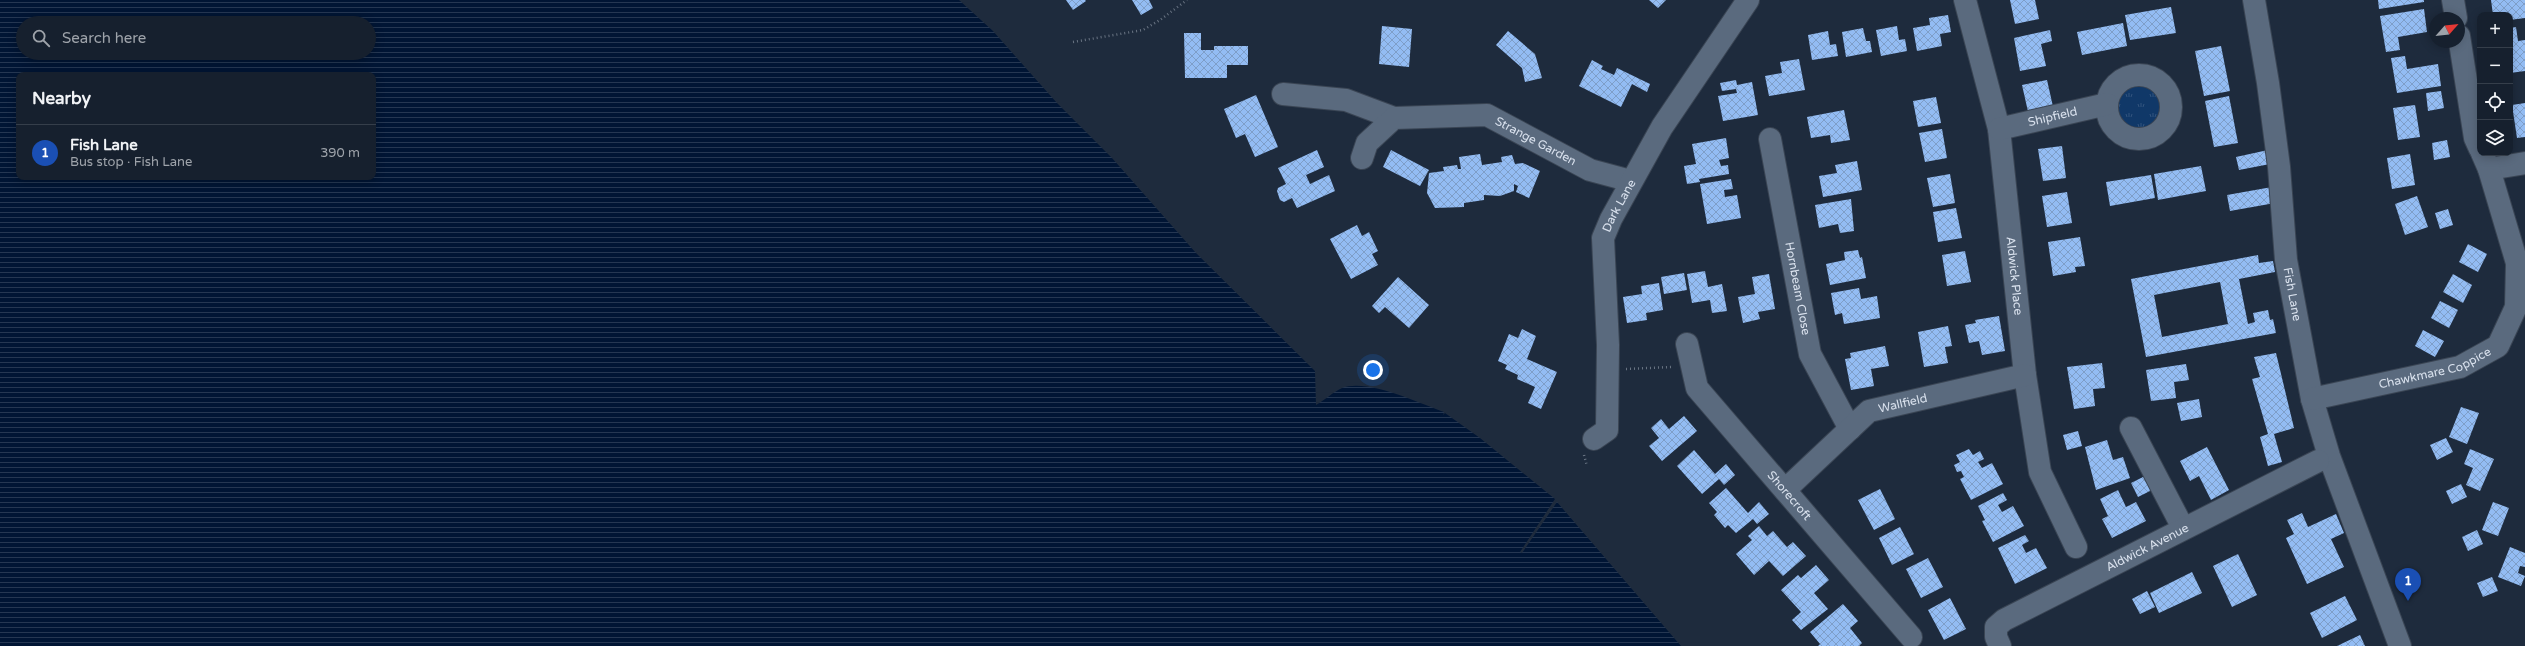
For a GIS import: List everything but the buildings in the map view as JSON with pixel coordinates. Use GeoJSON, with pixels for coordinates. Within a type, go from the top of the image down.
{"type":"FeatureCollection","features":[{"type":"Feature","properties":{"kind":"street","name":"Dark Lane"},"geometry":{"type":"LineString","coordinates":[[1594,439],[1606,430],[1608,370],[1603,238],[1631,181],[1662,127],[1748,0]]}},
{"type":"Feature","properties":{"kind":"street","name":"Aldwick Place"},"geometry":{"type":"LineString","coordinates":[[1964,0],[1999,129],[2026,375],[2040,472],[2076,547]]}},
{"type":"Feature","properties":{"kind":"street","name":"Fish Lane"},"geometry":{"type":"LineString","coordinates":[[2254,0],[2268,83],[2279,167],[2286,260],[2312,399],[2329,456],[2400,646]]}},
{"type":"Feature","properties":{"kind":"street"},"geometry":{"type":"LineString","coordinates":[[2453,0],[2455,12]]}},
{"type":"Feature","properties":{"kind":"street","name":"Chawkmare Coppice"},"geometry":{"type":"LineString","coordinates":[[2312,399],[2460,367],[2498,346],[2516,328],[2517,263],[2483,157],[2475,138],[2461,48]]}},
{"type":"Feature","properties":{"kind":"street"},"geometry":{"type":"LineString","coordinates":[[1283,94],[1346,100],[1394,118],[1367,143],[1362,158]]}},
{"type":"Feature","properties":{"kind":"street","name":"Shipfield"},"geometry":{"type":"LineString","coordinates":[[1999,129],[2107,104]]}},
{"type":"Feature","properties":{"kind":"street","name":"Strange Garden"},"geometry":{"type":"LineString","coordinates":[[1394,118],[1487,115],[1590,170],[1631,181]]}},
{"type":"Feature","properties":{"kind":"street","name":"Hornbeam Close"},"geometry":{"type":"LineString","coordinates":[[1770,140],[1810,354],[1850,429]]}},
{"type":"Feature","properties":{"kind":"street"},"geometry":{"type":"LineString","coordinates":[[2483,157],[2525,163]]}},
{"type":"Feature","properties":{"kind":"street","name":"Shorecroft"},"geometry":{"type":"LineString","coordinates":[[1687,344],[1697,388],[1911,637]]}},
{"type":"Feature","properties":{"kind":"street","name":"Wallfield"},"geometry":{"type":"LineString","coordinates":[[1785,490],[1869,411],[2026,375]]}},
{"type":"Feature","properties":{"kind":"street"},"geometry":{"type":"LineString","coordinates":[[2131,428],[2183,528]]}},
{"type":"Feature","properties":{"kind":"street","name":"Aldwick Avenue"},"geometry":{"type":"LineString","coordinates":[[2000,646],[1996,638],[1996,627],[2004,620],[2183,528],[2318,461]]}},
{"type":"Feature","properties":{"kind":"path"},"geometry":{"type":"LineString","coordinates":[[1072,42],[1143,30],[1160,20],[1187,0]]}},
{"type":"Feature","properties":{"kind":"path"},"geometry":{"type":"LineString","coordinates":[[1608,370],[1692,366]]}},
{"type":"Feature","properties":{"kind":"green space"},"geometry":{"type":"Polygon","coordinates":[[[2139,80],[2154,85],[2158,88],[2161,92],[2166,107],[2161,122],[2158,126],[2154,129],[2139,134],[2124,129],[2120,126],[2117,122],[2112,107],[2117,92],[2120,88],[2124,85],[2139,80]]]}},
{"type":"Feature","properties":{"kind":"shaded area"},"geometry":{"type":"Polygon","coordinates":[[[0,0],[959,0],[993,31],[1057,103],[1112,158],[1196,253],[1315,371],[1316,405],[1342,388],[1365,386],[1393,393],[1444,412],[1443,415],[1445,413],[1480,438],[1555,499],[1520,552],[1522,553],[1557,502],[1681,646],[0,646],[0,0]]]}},
{"type":"Feature","properties":{"kind":"place","name":"Fish Lane"},"geometry":{"type":"Point","coordinates":[2408,601]}}]}
